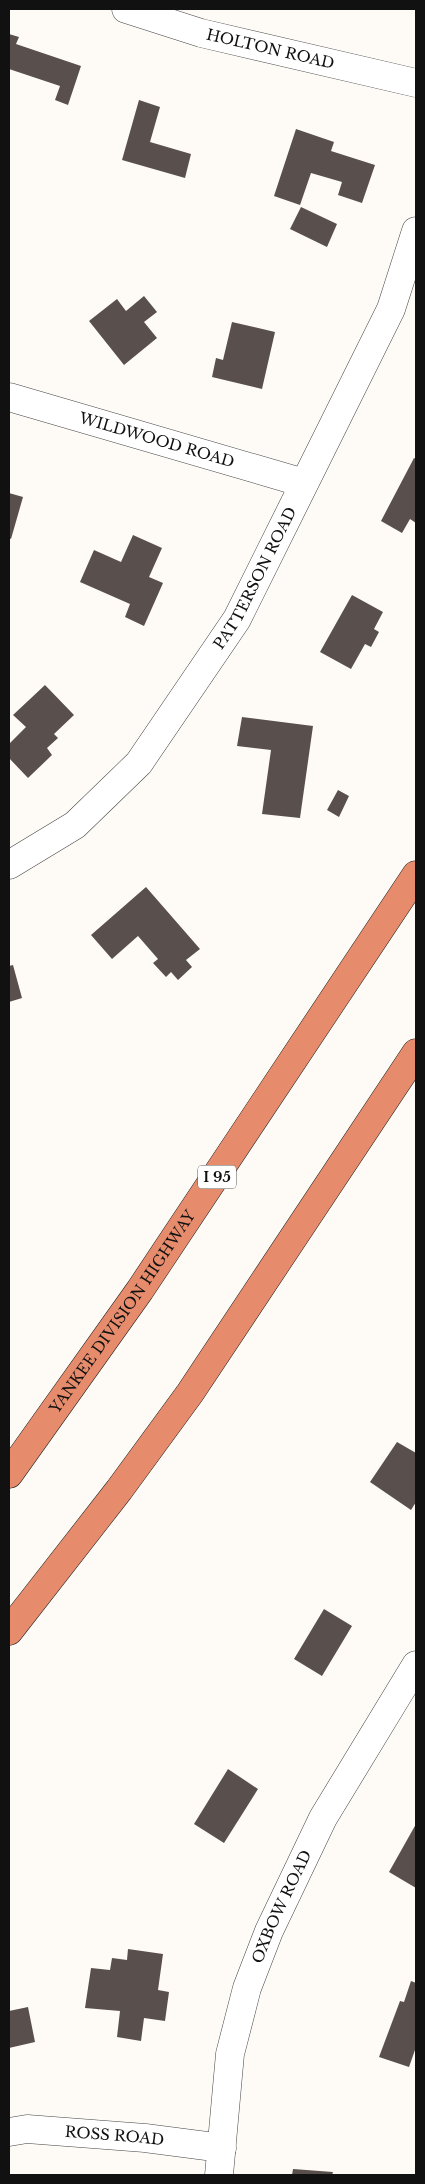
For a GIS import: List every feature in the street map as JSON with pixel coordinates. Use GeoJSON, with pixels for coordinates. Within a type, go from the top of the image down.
{"type":"FeatureCollection","features":[{"type":"Feature","properties":{"kind":"highway","name":"YANKEE DIVISION HIGHWAY"},"geometry":{"type":"LineString","coordinates":[[9,1474],[140,1290],[416,875]]}},
{"type":"Feature","properties":{"kind":"highway"},"geometry":{"type":"LineString","coordinates":[[9,1631],[101,1514],[190,1393],[416,1053]]}},
{"type":"Feature","properties":{"kind":"street","name":"HOLTON ROAD"},"geometry":{"type":"LineString","coordinates":[[126,9],[201,33],[416,83]]}},
{"type":"Feature","properties":{"kind":"street","name":"PATTERSON ROAD"},"geometry":{"type":"LineString","coordinates":[[9,865],[75,825],[139,763],[236,619],[391,309],[416,231]]}},
{"type":"Feature","properties":{"kind":"street","name":"WILDWOOD ROAD"},"geometry":{"type":"LineString","coordinates":[[9,397],[304,483]]}},
{"type":"Feature","properties":{"kind":"street","name":"OXBOW ROAD"},"geometry":{"type":"LineString","coordinates":[[220,2175],[230,2054],[247,1988],[269,1931],[323,1818],[416,1665]]}},
{"type":"Feature","properties":{"kind":"street","name":"ROSS ROAD"},"geometry":{"type":"LineString","coordinates":[[9,2132],[27,2129],[145,2138],[222,2148]]}},
{"type":"Feature","properties":{"kind":"building"},"geometry":{"type":"Polygon","coordinates":[[[9,34],[19,37],[16,44],[81,66],[68,105],[55,100],[60,86],[9,69],[9,34]]]}},
{"type":"Feature","properties":{"kind":"building"},"geometry":{"type":"Polygon","coordinates":[[[139,100],[160,107],[150,142],[191,154],[185,178],[122,160],[139,100]]]}},
{"type":"Feature","properties":{"kind":"building"},"geometry":{"type":"Polygon","coordinates":[[[296,129],[334,142],[331,151],[375,165],[362,203],[338,195],[342,182],[311,173],[300,205],[274,196],[296,129]]]}},
{"type":"Feature","properties":{"kind":"building"},"geometry":{"type":"Polygon","coordinates":[[[301,207],[337,224],[327,247],[290,229],[301,207]]]}},
{"type":"Feature","properties":{"kind":"building"},"geometry":{"type":"Polygon","coordinates":[[[144,296],[157,312],[144,322],[157,338],[124,365],[89,321],[117,299],[126,311],[144,296]]]}},
{"type":"Feature","properties":{"kind":"building"},"geometry":{"type":"Polygon","coordinates":[[[232,322],[275,332],[262,389],[212,377],[216,358],[223,360],[232,322]]]}},
{"type":"Feature","properties":{"kind":"building"},"geometry":{"type":"Polygon","coordinates":[[[414,458],[416,459],[416,523],[410,519],[402,533],[381,521],[414,458]]]}},
{"type":"Feature","properties":{"kind":"building"},"geometry":{"type":"Polygon","coordinates":[[[9,493],[23,497],[11,539],[9,538],[9,493]]]}},
{"type":"Feature","properties":{"kind":"building"},"geometry":{"type":"Polygon","coordinates":[[[133,535],[162,548],[149,577],[163,583],[144,626],[125,617],[130,604],[80,582],[94,550],[121,562],[133,535]]]}},
{"type":"Feature","properties":{"kind":"building"},"geometry":{"type":"Polygon","coordinates":[[[352,595],[383,612],[374,629],[379,632],[371,647],[365,644],[351,669],[320,652],[352,595]]]}},
{"type":"Feature","properties":{"kind":"building"},"geometry":{"type":"Polygon","coordinates":[[[45,685],[74,715],[54,734],[58,738],[47,748],[52,755],[28,778],[9,758],[9,744],[26,727],[13,715],[45,685]]]}},
{"type":"Feature","properties":{"kind":"building"},"geometry":{"type":"Polygon","coordinates":[[[242,717],[313,726],[300,818],[262,814],[271,750],[237,746],[242,717]]]}},
{"type":"Feature","properties":{"kind":"building"},"geometry":{"type":"Polygon","coordinates":[[[338,790],[349,796],[339,817],[327,810],[338,790]]]}},
{"type":"Feature","properties":{"kind":"building"},"geometry":{"type":"Polygon","coordinates":[[[146,887],[200,949],[186,960],[192,967],[178,980],[171,972],[166,977],[153,963],[158,959],[138,936],[112,959],[91,935],[146,887]]]}},
{"type":"Feature","properties":{"kind":"building"},"geometry":{"type":"Polygon","coordinates":[[[13,965],[22,998],[9,1002],[9,966],[13,965]]]}},
{"type":"Feature","properties":{"kind":"building"},"geometry":{"type":"Polygon","coordinates":[[[397,1442],[416,1453],[416,1502],[411,1510],[370,1482],[397,1442]]]}},
{"type":"Feature","properties":{"kind":"building"},"geometry":{"type":"Polygon","coordinates":[[[324,1609],[352,1626],[322,1676],[294,1659],[324,1609]]]}},
{"type":"Feature","properties":{"kind":"building"},"geometry":{"type":"Polygon","coordinates":[[[228,1769],[258,1789],[224,1843],[194,1824],[228,1769]]]}},
{"type":"Feature","properties":{"kind":"building"},"geometry":{"type":"Polygon","coordinates":[[[416,1824],[416,1888],[389,1872],[416,1824]]]}},
{"type":"Feature","properties":{"kind":"building"},"geometry":{"type":"Polygon","coordinates":[[[128,1949],[163,1954],[158,1990],[169,1992],[165,2021],[144,2018],[141,2041],[117,2037],[120,2011],[85,2008],[91,1968],[110,1970],[112,1958],[127,1960],[128,1949]]]}},
{"type":"Feature","properties":{"kind":"building"},"geometry":{"type":"Polygon","coordinates":[[[411,1981],[416,1983],[416,2051],[409,2067],[379,2057],[400,2001],[404,2002],[411,1981]]]}},
{"type":"Feature","properties":{"kind":"building"},"geometry":{"type":"Polygon","coordinates":[[[28,2007],[35,2042],[9,2048],[9,2011],[28,2007]]]}},
{"type":"Feature","properties":{"kind":"building"},"geometry":{"type":"Polygon","coordinates":[[[293,2169],[333,2172],[332,2175],[292,2175],[293,2169]]]}}]}
